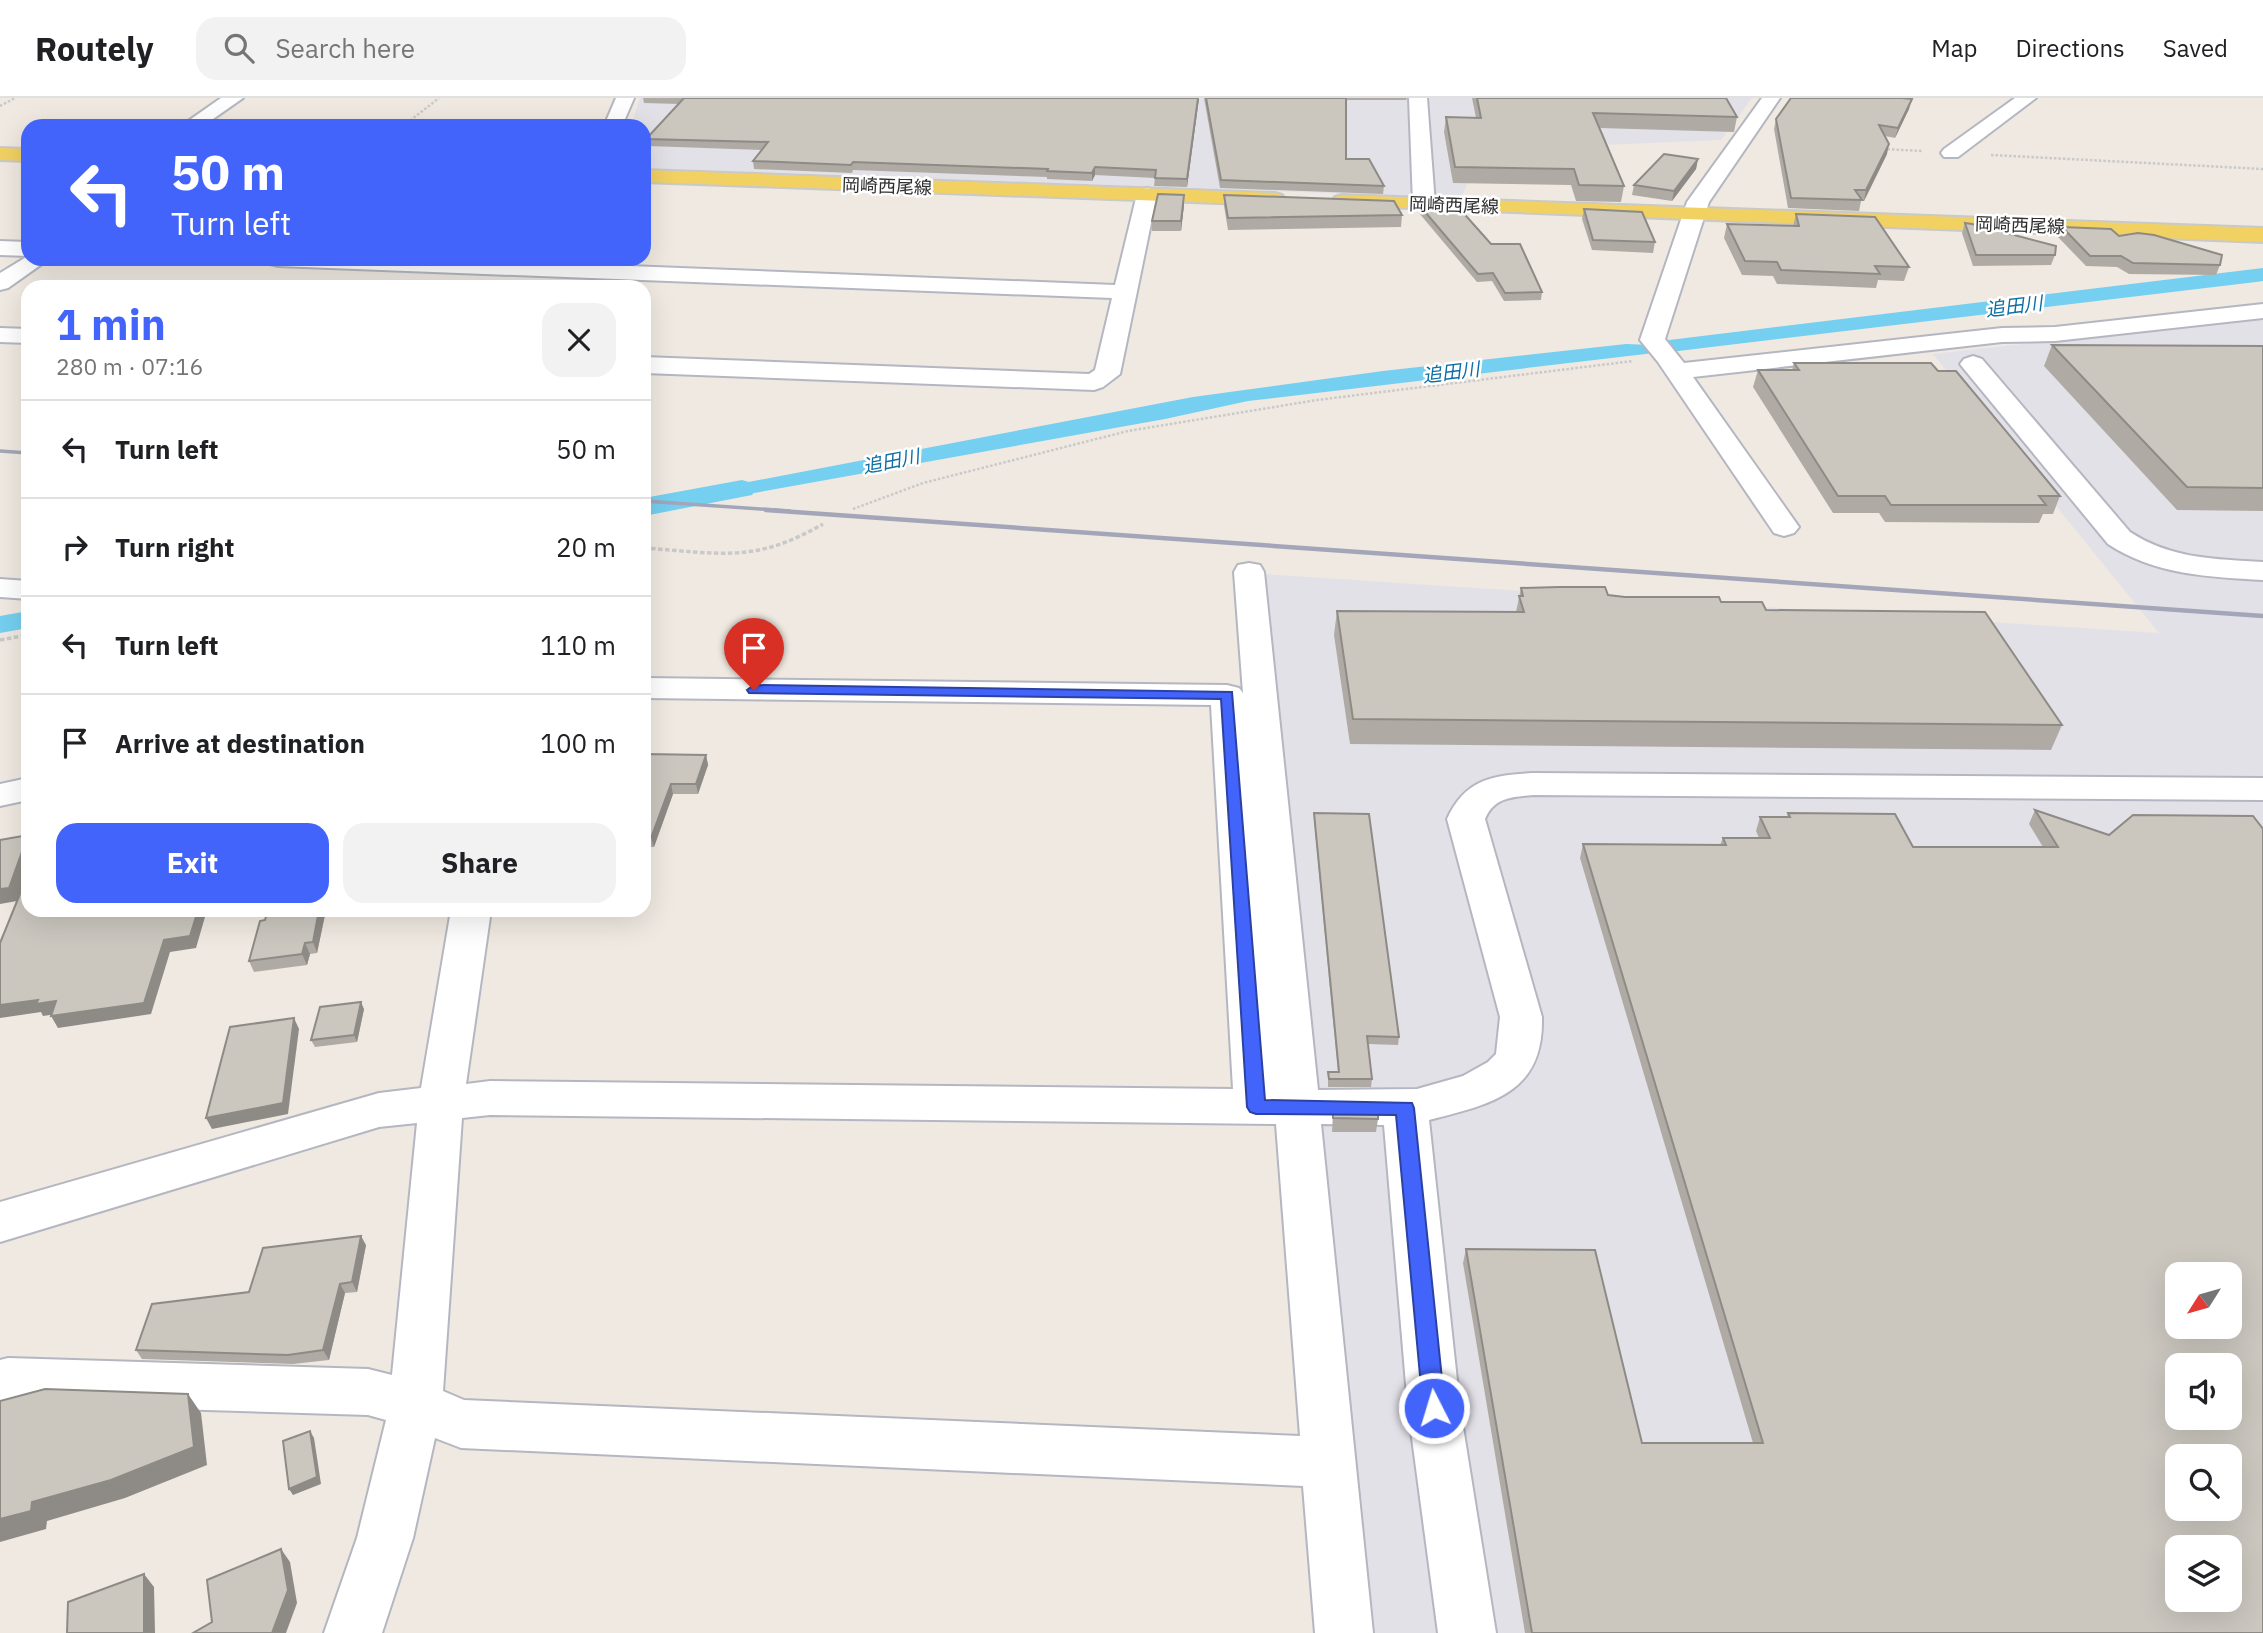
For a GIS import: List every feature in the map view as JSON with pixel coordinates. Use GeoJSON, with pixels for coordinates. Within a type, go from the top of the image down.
{"type":"FeatureCollection","features":[{"type":"Feature","properties":{"kind":"main road"},"geometry":{"type":"LineString","coordinates":[[0,154],[21,155]]}},
{"type":"Feature","properties":{"kind":"main road","name":"岡崎西尾線"},"geometry":{"type":"LineString","coordinates":[[651,176],[1300,200]]}},
{"type":"Feature","properties":{"kind":"main road","name":"岡崎西尾線"},"geometry":{"type":"LineString","coordinates":[[1328,201],[2263,235]]}},
{"type":"Feature","properties":{"kind":"street"},"geometry":{"type":"LineString","coordinates":[[201,119],[234,98]]}},
{"type":"Feature","properties":{"kind":"street"},"geometry":{"type":"LineString","coordinates":[[616,119],[625,98]]}},
{"type":"Feature","properties":{"kind":"street"},"geometry":{"type":"LineString","coordinates":[[1418,98],[1424,204]]}},
{"type":"Feature","properties":{"kind":"street"},"geometry":{"type":"LineString","coordinates":[[1771,98],[1702,194],[1694,214],[1666,356],[1784,527]]}},
{"type":"Feature","properties":{"kind":"street"},"geometry":{"type":"LineString","coordinates":[[1951,153],[2027,98]]}},
{"type":"Feature","properties":{"kind":"street"},"geometry":{"type":"LineString","coordinates":[[651,365],[1094,382],[1107,374],[1147,194]]}},
{"type":"Feature","properties":{"kind":"street"},"geometry":{"type":"LineString","coordinates":[[0,248],[21,249]]}},
{"type":"Feature","properties":{"kind":"street"},"geometry":{"type":"LineString","coordinates":[[0,284],[27,266]]}},
{"type":"Feature","properties":{"kind":"street"},"geometry":{"type":"LineString","coordinates":[[435,266],[1127,292]]}},
{"type":"Feature","properties":{"kind":"street"},"geometry":{"type":"LineString","coordinates":[[1666,356],[2055,334],[2263,311]]}},
{"type":"Feature","properties":{"kind":"street"},"geometry":{"type":"LineString","coordinates":[[0,335],[21,336]]}},
{"type":"Feature","properties":{"kind":"street"},"geometry":{"type":"LineString","coordinates":[[1973,364],[2119,538],[2136,552],[2177,565],[2263,572]]}},
{"type":"Feature","properties":{"kind":"street"},"geometry":{"type":"LineString","coordinates":[[1249,572],[1277,1107]]}},
{"type":"Feature","properties":{"kind":"street"},"geometry":{"type":"LineString","coordinates":[[0,588],[21,590]]}},
{"type":"Feature","properties":{"kind":"street"},"geometry":{"type":"LineString","coordinates":[[651,688],[1227,695],[1277,1107],[1329,1462],[1344,1633]]}},
{"type":"Feature","properties":{"kind":"street"},"geometry":{"type":"LineString","coordinates":[[0,1222],[379,1110],[441,1101],[504,1098],[1405,1108],[1436,1103],[1484,1085],[1512,1066],[1521,1042],[1521,1017],[1466,819],[1471,804],[1485,793],[1508,786],[1533,784],[2263,789]]}},
{"type":"Feature","properties":{"kind":"street"},"geometry":{"type":"LineString","coordinates":[[0,795],[21,790]]}},
{"type":"Feature","properties":{"kind":"street"},"geometry":{"type":"LineString","coordinates":[[353,1633],[385,1538],[416,1404],[441,1101],[470,917]]}},
{"type":"Feature","properties":{"kind":"street"},"geometry":{"type":"LineString","coordinates":[[1405,1108],[1434,1408],[1466,1633]]}},
{"type":"Feature","properties":{"kind":"street"},"geometry":{"type":"LineString","coordinates":[[0,1383],[8,1381],[368,1392],[416,1404],[461,1424],[1329,1462]]}},
{"type":"Feature","properties":{"kind":"path"},"geometry":{"type":"LineString","coordinates":[[0,106],[15,98]]}},
{"type":"Feature","properties":{"kind":"path"},"geometry":{"type":"LineString","coordinates":[[412,119],[439,98]]}},
{"type":"Feature","properties":{"kind":"path"},"geometry":{"type":"LineString","coordinates":[[1872,148],[2263,169]]}},
{"type":"Feature","properties":{"kind":"path"},"geometry":{"type":"LineString","coordinates":[[853,509],[888,492],[922,481],[1041,455],[1125,432],[1310,400],[1666,356]]}},
{"type":"Feature","properties":{"kind":"path"},"geometry":{"type":"LineString","coordinates":[[651,549],[730,555],[752,552],[779,546],[823,524]]}},
{"type":"Feature","properties":{"kind":"path"},"geometry":{"type":"LineString","coordinates":[[0,640],[21,636]]}},
{"type":"Feature","properties":{"kind":"shaded area"},"geometry":{"type":"Polygon","coordinates":[[[640,98],[1752,98],[1721,140],[1483,150],[1461,198],[651,168],[651,119],[633,119],[640,98]]]}},
{"type":"Feature","properties":{"kind":"shaded area"},"geometry":{"type":"Polygon","coordinates":[[[2263,317],[2263,1633],[1373,1633],[1264,574],[2159,633],[1933,354],[2263,317]]]}},
{"type":"Feature","properties":{"kind":"water"},"geometry":{"type":"Polygon","coordinates":[[[2263,268],[2263,281],[2256,282],[1670,352],[1661,341],[2263,268]]]}},
{"type":"Feature","properties":{"kind":"water"},"geometry":{"type":"Polygon","coordinates":[[[1626,344],[1650,345],[1654,353],[1248,401],[1165,419],[715,500],[670,497],[1193,397],[1383,371],[1626,344]]]}},
{"type":"Feature","properties":{"kind":"water"},"geometry":{"type":"Polygon","coordinates":[[[21,612],[21,629],[0,633],[0,616],[21,612]]]}},
{"type":"Feature","properties":{"kind":"building"},"geometry":{"type":"Polygon","coordinates":[[[684,98],[1198,98],[1187,179],[1155,178],[1156,170],[1095,167],[1092,173],[853,162],[851,165],[753,161],[768,142],[651,139],[651,134],[684,98]]]}},
{"type":"Feature","properties":{"kind":"building"},"geometry":{"type":"Polygon","coordinates":[[[1206,98],[1346,98],[1346,159],[1369,159],[1384,186],[1221,180],[1206,98]]]}},
{"type":"Feature","properties":{"kind":"building"},"geometry":{"type":"Polygon","coordinates":[[[1477,98],[1726,98],[1737,117],[1593,113],[1624,186],[1579,185],[1574,169],[1455,167],[1446,117],[1481,118],[1477,98]]]}},
{"type":"Feature","properties":{"kind":"building"},"geometry":{"type":"Polygon","coordinates":[[[1791,98],[1912,99],[1898,128],[1879,125],[1889,144],[1866,190],[1855,190],[1862,200],[1791,198],[1776,119],[1791,98]]]}},
{"type":"Feature","properties":{"kind":"building"},"geometry":{"type":"Polygon","coordinates":[[[1664,154],[1698,159],[1674,191],[1634,185],[1664,154]]]}},
{"type":"Feature","properties":{"kind":"building"},"geometry":{"type":"Polygon","coordinates":[[[1158,194],[1184,195],[1181,221],[1152,221],[1158,194]]]}},
{"type":"Feature","properties":{"kind":"building"},"geometry":{"type":"Polygon","coordinates":[[[1224,195],[1394,201],[1402,215],[1228,218],[1224,195]]]}},
{"type":"Feature","properties":{"kind":"building"},"geometry":{"type":"Polygon","coordinates":[[[1420,206],[1459,208],[1491,244],[1520,244],[1542,292],[1505,293],[1493,273],[1478,274],[1420,206]]]}},
{"type":"Feature","properties":{"kind":"building"},"geometry":{"type":"Polygon","coordinates":[[[1584,209],[1642,212],[1655,242],[1593,240],[1584,209]]]}},
{"type":"Feature","properties":{"kind":"building"},"geometry":{"type":"Polygon","coordinates":[[[1796,214],[1875,217],[1909,267],[1875,266],[1880,274],[1781,270],[1777,262],[1745,261],[1727,224],[1799,226],[1796,214]]]}},
{"type":"Feature","properties":{"kind":"building"},"geometry":{"type":"Polygon","coordinates":[[[1965,223],[2056,246],[2055,255],[1976,255],[1965,223]]]}},
{"type":"Feature","properties":{"kind":"building"},"geometry":{"type":"Polygon","coordinates":[[[2062,227],[2111,229],[2119,236],[2138,233],[2154,235],[2222,255],[2220,265],[2133,263],[2121,256],[2090,256],[2062,227]]]}},
{"type":"Feature","properties":{"kind":"building"},"geometry":{"type":"Polygon","coordinates":[[[2052,345],[2263,346],[2263,488],[2187,487],[2052,345]]]}},
{"type":"Feature","properties":{"kind":"building"},"geometry":{"type":"Polygon","coordinates":[[[1794,363],[1931,363],[1938,371],[1956,371],[2060,496],[2039,496],[2046,505],[1891,505],[1885,496],[1838,496],[1758,370],[1799,370],[1794,363]]]}},
{"type":"Feature","properties":{"kind":"building"},"geometry":{"type":"Polygon","coordinates":[[[1605,587],[1608,595],[1625,597],[1719,597],[1721,602],[1762,602],[1766,610],[1985,612],[2062,725],[1353,719],[1337,611],[1524,612],[1519,596],[1523,596],[1521,588],[1605,587]]]}},
{"type":"Feature","properties":{"kind":"building"},"geometry":{"type":"Polygon","coordinates":[[[651,754],[706,755],[696,784],[671,784],[651,838],[651,754]]]}},
{"type":"Feature","properties":{"kind":"building"},"geometry":{"type":"Polygon","coordinates":[[[2035,810],[2109,835],[2133,815],[2253,816],[2263,829],[2263,1633],[1532,1633],[1466,1249],[1595,1250],[1642,1443],[1763,1443],[1583,844],[1726,845],[1723,838],[1770,838],[1760,817],[1790,817],[1788,813],[1895,814],[1913,847],[2058,847],[2035,810]]]}},
{"type":"Feature","properties":{"kind":"building"},"geometry":{"type":"Polygon","coordinates":[[[1314,813],[1369,814],[1399,1037],[1367,1036],[1372,1079],[1329,1079],[1328,1072],[1339,1072],[1314,813]]]}},
{"type":"Feature","properties":{"kind":"building"},"geometry":{"type":"Polygon","coordinates":[[[21,836],[21,855],[9,888],[0,889],[0,840],[21,836]]]}},
{"type":"Feature","properties":{"kind":"building"},"geometry":{"type":"Polygon","coordinates":[[[21,891],[21,917],[196,917],[190,936],[164,940],[144,1003],[51,1016],[56,1001],[36,1004],[38,1000],[0,1005],[0,943],[21,891]]]}},
{"type":"Feature","properties":{"kind":"building"},"geometry":{"type":"Polygon","coordinates":[[[266,917],[318,917],[313,942],[305,943],[302,954],[249,961],[260,921],[266,917]]]}},
{"type":"Feature","properties":{"kind":"building"},"geometry":{"type":"Polygon","coordinates":[[[361,1002],[354,1035],[311,1040],[320,1007],[361,1002]]]}},
{"type":"Feature","properties":{"kind":"building"},"geometry":{"type":"Polygon","coordinates":[[[294,1018],[283,1103],[206,1118],[230,1027],[294,1018]]]}},
{"type":"Feature","properties":{"kind":"building"},"geometry":{"type":"Polygon","coordinates":[[[1333,1113],[1378,1114],[1378,1119],[1333,1118],[1333,1113]]]}},
{"type":"Feature","properties":{"kind":"building"},"geometry":{"type":"Polygon","coordinates":[[[361,1236],[352,1282],[340,1284],[323,1350],[288,1355],[136,1350],[152,1304],[249,1292],[263,1248],[361,1236]]]}},
{"type":"Feature","properties":{"kind":"building"},"geometry":{"type":"Polygon","coordinates":[[[45,1389],[188,1394],[194,1447],[111,1480],[32,1502],[31,1511],[0,1519],[0,1401],[45,1389]]]}},
{"type":"Feature","properties":{"kind":"building"},"geometry":{"type":"Polygon","coordinates":[[[310,1431],[317,1477],[289,1489],[283,1441],[310,1431]]]}},
{"type":"Feature","properties":{"kind":"building"},"geometry":{"type":"Polygon","coordinates":[[[281,1549],[288,1590],[272,1633],[193,1633],[212,1622],[207,1580],[281,1549]]]}},
{"type":"Feature","properties":{"kind":"building"},"geometry":{"type":"Polygon","coordinates":[[[144,1574],[144,1633],[67,1633],[68,1602],[144,1574]]]}},
{"type":"Feature","properties":{"kind":"waterway","name":"追田川"},"geometry":{"type":"LineString","coordinates":[[651,506],[742,489]]}},
{"type":"Feature","properties":{"kind":"railway"},"geometry":{"type":"LineString","coordinates":[[0,451],[21,452]]}},
{"type":"Feature","properties":{"kind":"railway"},"geometry":{"type":"LineString","coordinates":[[651,501],[790,511]]}},
{"type":"Feature","properties":{"kind":"railway"},"geometry":{"type":"LineString","coordinates":[[766,510],[2263,616]]}},
{"type":"Feature","properties":{"kind":"route"},"geometry":{"type":"LineString","coordinates":[[754,690],[1227,695],[1256,1107],[1405,1108],[1434,1408]]}}]}
